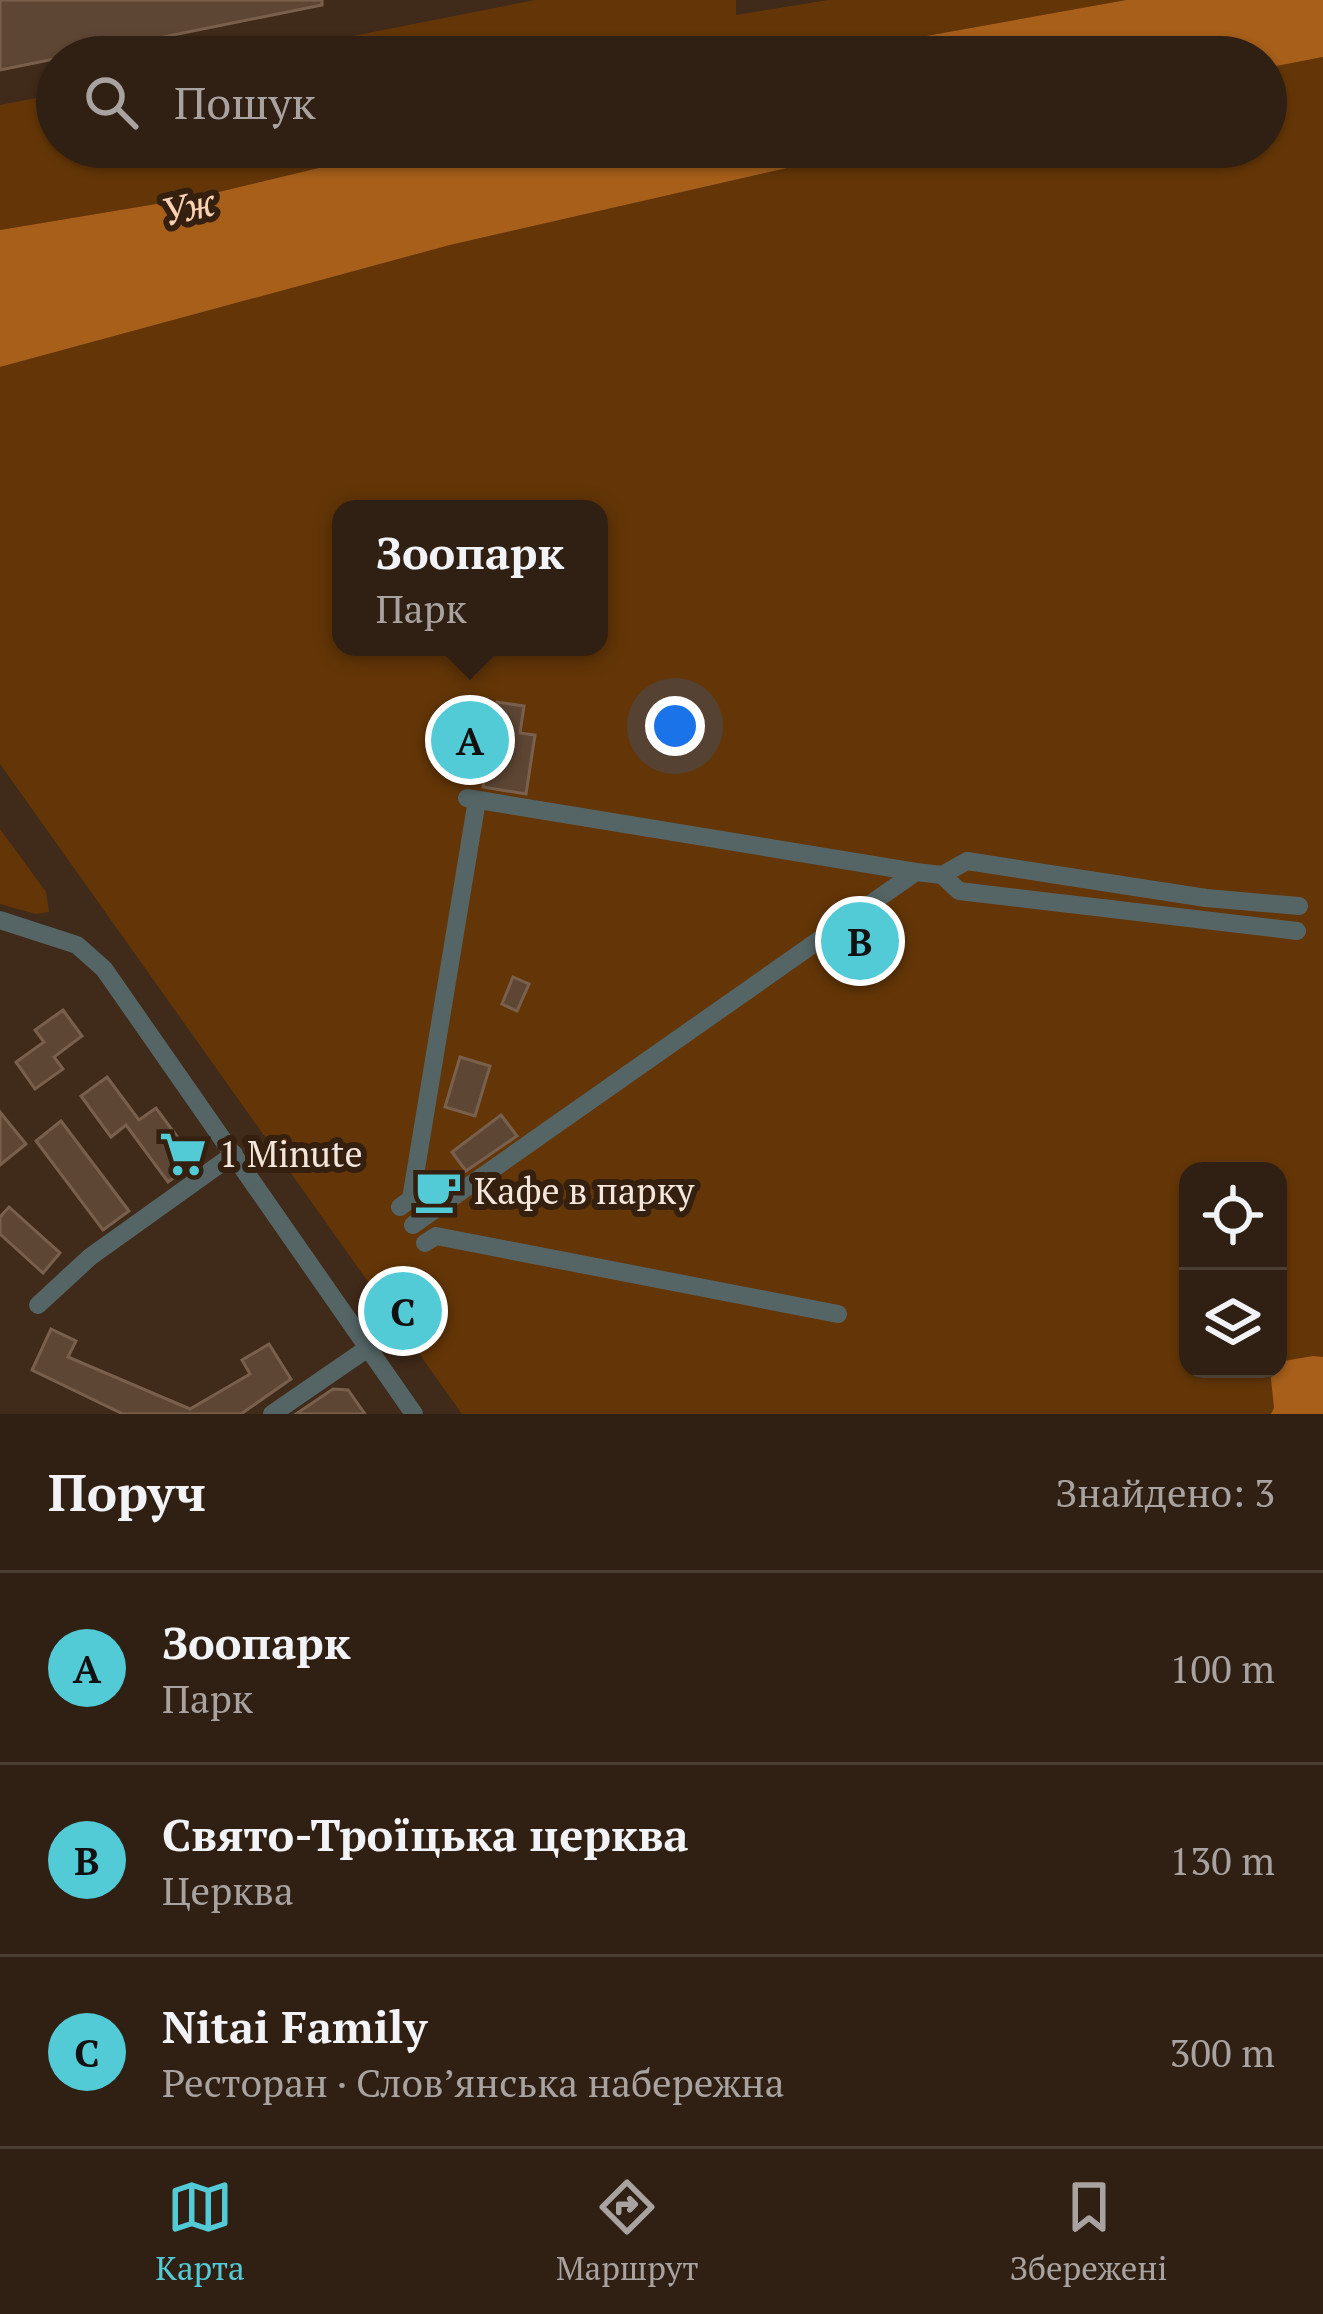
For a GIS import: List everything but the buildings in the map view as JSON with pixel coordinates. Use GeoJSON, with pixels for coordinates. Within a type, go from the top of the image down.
{"type":"FeatureCollection","features":[{"type":"Feature","properties":{"kind":"street"},"geometry":{"type":"LineString","coordinates":[[400,1207],[411,1199],[472,799],[916,872],[942,875],[967,861],[1207,898],[1299,906]]}},
{"type":"Feature","properties":{"kind":"street"},"geometry":{"type":"LineString","coordinates":[[412,1225],[916,872]]}},
{"type":"Feature","properties":{"kind":"street"},"geometry":{"type":"LineString","coordinates":[[942,875],[959,891],[1297,931]]}},
{"type":"Feature","properties":{"kind":"street"},"geometry":{"type":"LineString","coordinates":[[0,920],[76,945],[94,959],[414,1414]]}},
{"type":"Feature","properties":{"kind":"street"},"geometry":{"type":"LineString","coordinates":[[38,1305],[90,1256],[234,1154]]}},
{"type":"Feature","properties":{"kind":"street"},"geometry":{"type":"LineString","coordinates":[[425,1243],[436,1235],[838,1314]]}},
{"type":"Feature","properties":{"kind":"street"},"geometry":{"type":"LineString","coordinates":[[272,1414],[368,1348]]}},
{"type":"Feature","properties":{"kind":"shaded area"},"geometry":{"type":"Polygon","coordinates":[[[535,0],[736,0],[736,15],[828,0],[1126,0],[926,36],[352,36],[535,0]]]}},
{"type":"Feature","properties":{"kind":"shaded area"},"geometry":{"type":"Polygon","coordinates":[[[1323,57],[1323,1414],[462,1414],[0,764],[0,367],[450,245],[787,168],[1287,168],[1287,64],[1323,57]]]}},
{"type":"Feature","properties":{"kind":"shaded area"},"geometry":{"type":"Polygon","coordinates":[[[36,98],[36,168],[319,168],[198,197],[0,230],[0,105],[36,98]]]}},
{"type":"Feature","properties":{"kind":"shaded area"},"geometry":{"type":"Polygon","coordinates":[[[0,829],[46,892],[49,912],[36,914],[0,904],[0,829]]]}},
{"type":"Feature","properties":{"kind":"water"},"geometry":{"type":"Polygon","coordinates":[[[1126,0],[1323,0],[1323,57],[1287,64],[1287,36],[926,36],[1126,0]]]}},
{"type":"Feature","properties":{"kind":"water","name":"Уж"},"geometry":{"type":"Polygon","coordinates":[[[319,168],[787,168],[450,245],[0,367],[0,230],[198,197],[319,168]]]}},
{"type":"Feature","properties":{"kind":"water"},"geometry":{"type":"Polygon","coordinates":[[[1323,1357],[1323,1414],[1271,1414],[1271,1378],[1287,1378],[1287,1360],[1323,1357]]]}},
{"type":"Feature","properties":{"kind":"place","name":"Зоопарк"},"geometry":{"type":"Point","coordinates":[470,740]}},
{"type":"Feature","properties":{"kind":"place","name":"Свято-Троїцька церква"},"geometry":{"type":"Point","coordinates":[860,941]}},
{"type":"Feature","properties":{"kind":"place","name":"1 Minute"},"geometry":{"type":"Point","coordinates":[183,1154]}},
{"type":"Feature","properties":{"kind":"place","name":"Кафе в парку"},"geometry":{"type":"Point","coordinates":[438,1191]}},
{"type":"Feature","properties":{"kind":"place","name":"Nitai Family"},"geometry":{"type":"Point","coordinates":[403,1311]}}]}
